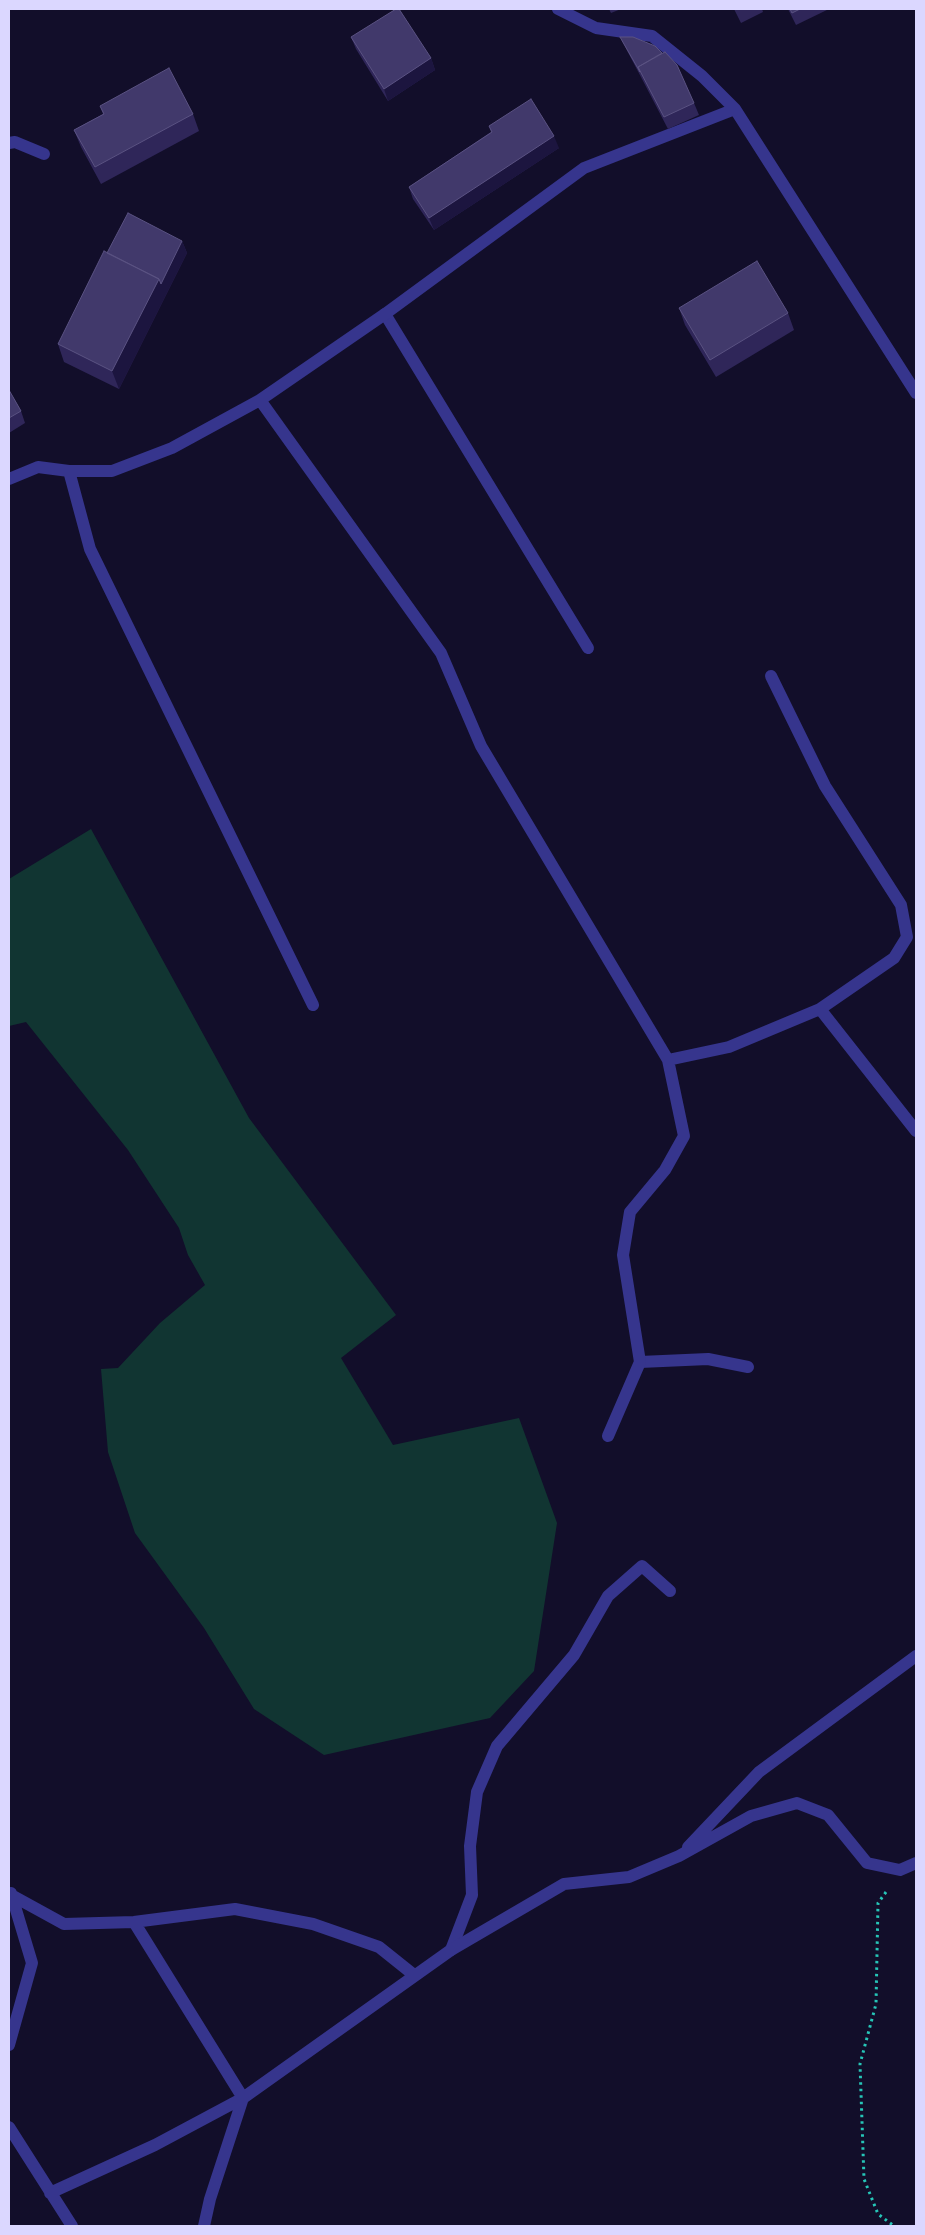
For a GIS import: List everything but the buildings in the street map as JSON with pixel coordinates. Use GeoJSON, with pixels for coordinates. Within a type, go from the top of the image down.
{"type":"FeatureCollection","features":[{"type":"Feature","properties":{"kind":"street"},"geometry":{"type":"LineString","coordinates":[[558,9],[596,28],[652,36],[702,76],[735,109],[916,394]]}},
{"type":"Feature","properties":{"kind":"street"},"geometry":{"type":"LineString","coordinates":[[9,479],[38,467],[69,471],[112,471],[172,448],[260,400],[385,314],[584,168],[735,109]]}},
{"type":"Feature","properties":{"kind":"street"},"geometry":{"type":"LineString","coordinates":[[9,143],[15,142],[44,154]]}},
{"type":"Feature","properties":{"kind":"street"},"geometry":{"type":"LineString","coordinates":[[385,314],[588,648]]}},
{"type":"Feature","properties":{"kind":"street"},"geometry":{"type":"LineString","coordinates":[[260,400],[441,653],[481,746],[668,1060],[684,1136],[664,1170],[630,1212],[623,1255],[640,1362],[608,1436]]}},
{"type":"Feature","properties":{"kind":"street"},"geometry":{"type":"LineString","coordinates":[[69,471],[90,549],[313,1006]]}},
{"type":"Feature","properties":{"kind":"street"},"geometry":{"type":"LineString","coordinates":[[668,1060],[729,1047],[820,1008],[894,958],[907,937],[901,905],[824,786],[771,676]]}},
{"type":"Feature","properties":{"kind":"street"},"geometry":{"type":"LineString","coordinates":[[820,1008],[916,1130]]}},
{"type":"Feature","properties":{"kind":"street"},"geometry":{"type":"LineString","coordinates":[[640,1362],[708,1358],[748,1367]]}},
{"type":"Feature","properties":{"kind":"street"},"geometry":{"type":"LineString","coordinates":[[451,1950],[472,1895],[470,1846],[477,1792],[497,1746],[574,1655],[608,1596],[642,1566],[670,1591]]}},
{"type":"Feature","properties":{"kind":"street"},"geometry":{"type":"LineString","coordinates":[[680,1856],[759,1772],[916,1656]]}},
{"type":"Feature","properties":{"kind":"street"},"geometry":{"type":"LineString","coordinates":[[50,2193],[155,2146],[243,2098],[451,1950],[564,1884],[629,1878],[680,1856],[751,1816],[797,1803],[828,1815],[867,1863],[900,1870],[916,1863]]}},
{"type":"Feature","properties":{"kind":"street"},"geometry":{"type":"LineString","coordinates":[[11,1892],[64,1924],[134,1922],[235,1909],[312,1924],[379,1947],[414,1975]]}},
{"type":"Feature","properties":{"kind":"street"},"geometry":{"type":"LineString","coordinates":[[9,2044],[32,1962],[11,1892]]}},
{"type":"Feature","properties":{"kind":"street"},"geometry":{"type":"LineString","coordinates":[[134,1922],[243,2098],[210,2199],[204,2226]]}},
{"type":"Feature","properties":{"kind":"street"},"geometry":{"type":"LineString","coordinates":[[9,2127],[72,2226]]}},
{"type":"Feature","properties":{"kind":"path"},"geometry":{"type":"LineString","coordinates":[[894,2226],[878,2214],[864,2179],[860,2064],[876,2004],[878,1903],[900,1870]]}},
{"type":"Feature","properties":{"kind":"green space"},"geometry":{"type":"Polygon","coordinates":[[[91,829],[249,1118],[396,1315],[341,1358],[393,1445],[519,1418],[557,1523],[534,1671],[490,1718],[324,1755],[254,1709],[204,1628],[135,1533],[108,1452],[101,1369],[118,1368],[160,1323],[205,1285],[188,1255],[179,1228],[128,1150],[26,1022],[9,1026],[9,879],[91,829]]]}}]}
